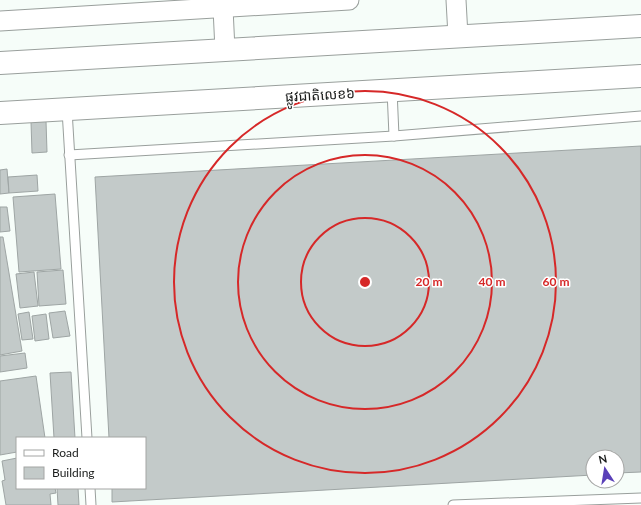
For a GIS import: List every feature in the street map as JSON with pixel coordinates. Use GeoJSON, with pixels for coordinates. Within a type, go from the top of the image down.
{"type":"FeatureCollection","features":[{"type":"Feature","properties":{"kind":"main road"},"geometry":{"type":"LineString","coordinates":[[0,63],[641,26]]}},
{"type":"Feature","properties":{"kind":"main road","name":"ផ្លូវជាតិលេខ៦"},"geometry":{"type":"LineString","coordinates":[[0,113],[641,76]]}},
{"type":"Feature","properties":{"kind":"street"},"geometry":{"type":"LineString","coordinates":[[0,21],[349,0]]}},
{"type":"Feature","properties":{"kind":"street"},"geometry":{"type":"LineString","coordinates":[[456,0],[458,36]]}},
{"type":"Feature","properties":{"kind":"street"},"geometry":{"type":"LineString","coordinates":[[223,8],[225,50]]}},
{"type":"Feature","properties":{"kind":"lane"},"geometry":{"type":"LineString","coordinates":[[392,90],[394,136]]}},
{"type":"Feature","properties":{"kind":"lane"},"geometry":{"type":"LineString","coordinates":[[67,110],[87,437]]}},
{"type":"Feature","properties":{"kind":"lane"},"geometry":{"type":"LineString","coordinates":[[69,155],[394,136],[641,116]]}},
{"type":"Feature","properties":{"kind":"lane"},"geometry":{"type":"LineString","coordinates":[[90,489],[91,505]]}},
{"type":"Feature","properties":{"kind":"lane"},"geometry":{"type":"LineString","coordinates":[[453,505],[641,498]]}},
{"type":"Feature","properties":{"kind":"building"},"geometry":{"type":"Polygon","coordinates":[[[46,121],[47,152],[32,153],[31,122],[46,121]]]}},
{"type":"Feature","properties":{"kind":"building"},"geometry":{"type":"Polygon","coordinates":[[[641,146],[641,472],[625,473],[625,449],[585,449],[585,475],[112,502],[112,489],[146,489],[146,437],[109,437],[95,177],[641,146]]]}},
{"type":"Feature","properties":{"kind":"building"},"geometry":{"type":"Polygon","coordinates":[[[7,169],[9,193],[0,194],[0,170],[7,169]]]}},
{"type":"Feature","properties":{"kind":"building"},"geometry":{"type":"Polygon","coordinates":[[[37,175],[38,191],[9,193],[8,177],[37,175]]]}},
{"type":"Feature","properties":{"kind":"building"},"geometry":{"type":"Polygon","coordinates":[[[55,194],[61,269],[19,272],[13,197],[55,194]]]}},
{"type":"Feature","properties":{"kind":"building"},"geometry":{"type":"Polygon","coordinates":[[[0,207],[7,207],[10,231],[0,232],[0,207]]]}},
{"type":"Feature","properties":{"kind":"building"},"geometry":{"type":"Polygon","coordinates":[[[0,237],[3,237],[22,351],[0,355],[0,237]]]}},
{"type":"Feature","properties":{"kind":"building"},"geometry":{"type":"Polygon","coordinates":[[[63,270],[66,304],[39,306],[37,272],[63,270]]]}},
{"type":"Feature","properties":{"kind":"building"},"geometry":{"type":"Polygon","coordinates":[[[34,272],[38,306],[20,308],[16,274],[34,272]]]}},
{"type":"Feature","properties":{"kind":"building"},"geometry":{"type":"Polygon","coordinates":[[[65,311],[70,336],[53,338],[49,313],[65,311]]]}},
{"type":"Feature","properties":{"kind":"building"},"geometry":{"type":"Polygon","coordinates":[[[29,312],[33,339],[22,340],[18,314],[29,312]]]}},
{"type":"Feature","properties":{"kind":"building"},"geometry":{"type":"Polygon","coordinates":[[[46,314],[49,339],[35,341],[32,316],[46,314]]]}},
{"type":"Feature","properties":{"kind":"building"},"geometry":{"type":"Polygon","coordinates":[[[25,353],[27,368],[0,372],[0,356],[25,353]]]}},
{"type":"Feature","properties":{"kind":"building"},"geometry":{"type":"Polygon","coordinates":[[[71,372],[75,437],[54,437],[50,373],[71,372]]]}},
{"type":"Feature","properties":{"kind":"building"},"geometry":{"type":"Polygon","coordinates":[[[36,376],[45,437],[16,437],[16,452],[0,455],[0,381],[36,376]]]}},
{"type":"Feature","properties":{"kind":"building"},"geometry":{"type":"Polygon","coordinates":[[[16,458],[16,489],[55,489],[56,493],[50,494],[51,505],[6,505],[2,481],[5,480],[2,461],[16,458]]]}},
{"type":"Feature","properties":{"kind":"building"},"geometry":{"type":"Polygon","coordinates":[[[57,489],[78,489],[79,505],[58,505],[57,489]]]}}]}
